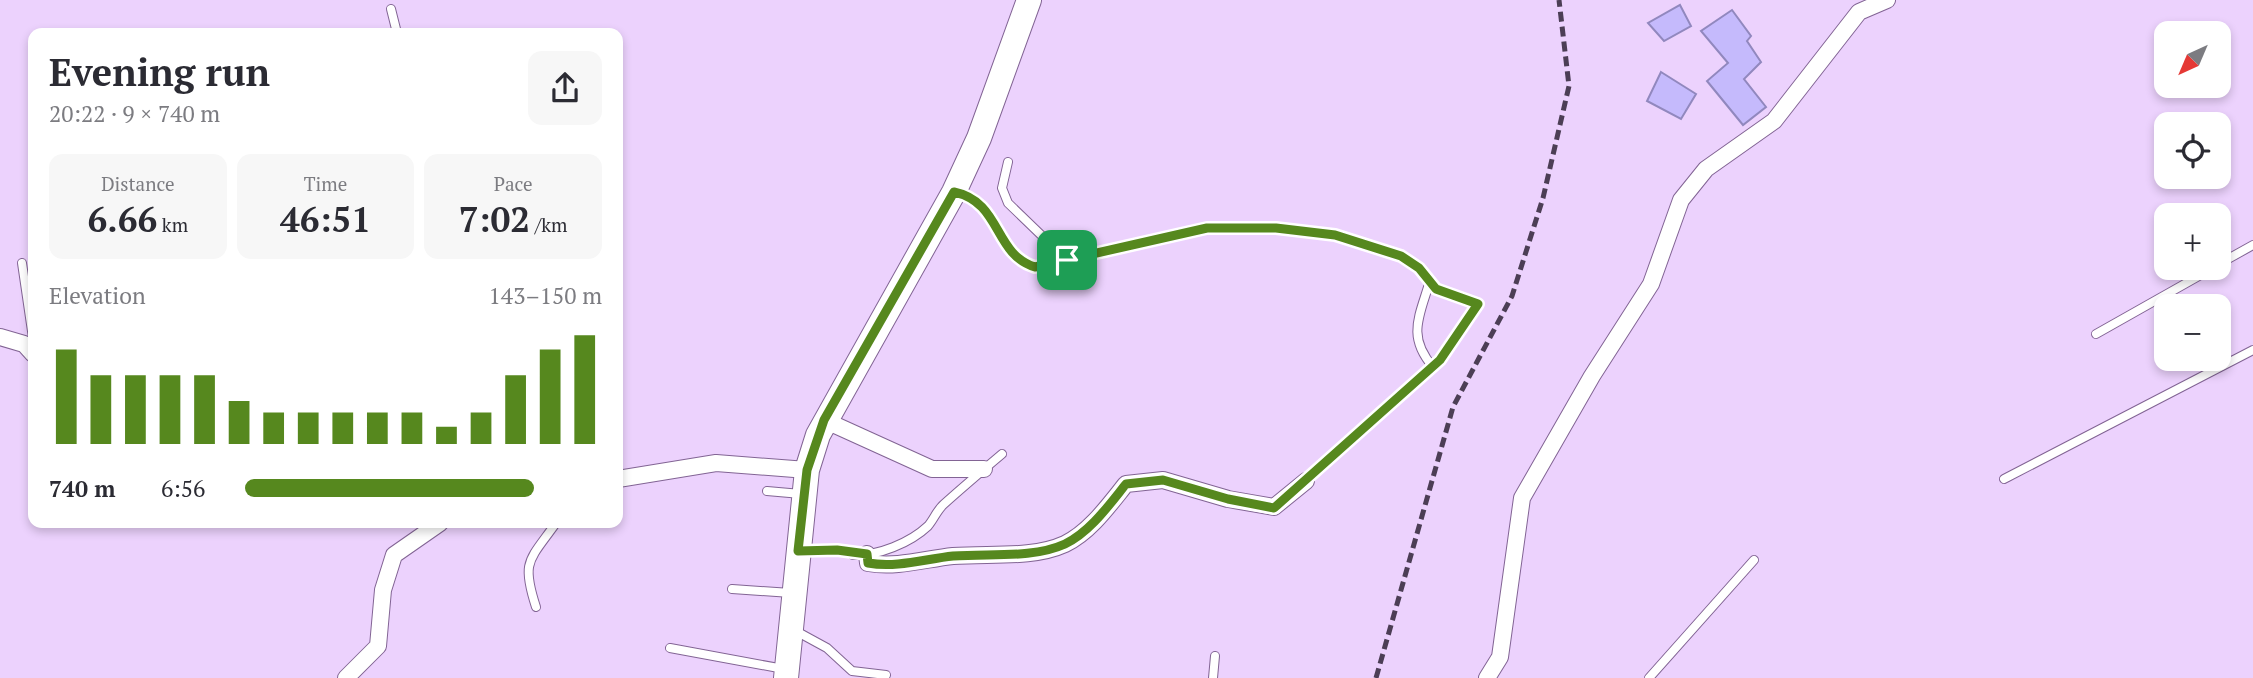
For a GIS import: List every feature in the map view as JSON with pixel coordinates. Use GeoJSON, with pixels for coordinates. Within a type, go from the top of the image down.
{"type":"FeatureCollection","features":[{"type":"Feature","properties":{"kind":"main road"},"geometry":{"type":"LineString","coordinates":[[786,674],[806,482],[824,420],[954,192],[979,138],[1029,0]]}},
{"type":"Feature","properties":{"kind":"street"},"geometry":{"type":"LineString","coordinates":[[1487,678],[1500,657],[1522,498],[1592,376],[1651,284],[1681,200],[1706,169],[1774,121],[1859,12],[1886,0]]}},
{"type":"Feature","properties":{"kind":"street"},"geometry":{"type":"LineString","coordinates":[[0,337],[24,344],[28,348]]}},
{"type":"Feature","properties":{"kind":"street"},"geometry":{"type":"LineString","coordinates":[[824,420],[932,469],[984,469]]}},
{"type":"Feature","properties":{"kind":"street"},"geometry":{"type":"LineString","coordinates":[[623,478],[716,463],[806,482]]}},
{"type":"Feature","properties":{"kind":"street"},"geometry":{"type":"LineString","coordinates":[[867,554],[868,563],[885,566],[954,556],[1041,551],[1067,544],[1098,518],[1126,484],[1163,480],[1228,499],[1274,508],[1306,481]]}},
{"type":"Feature","properties":{"kind":"street"},"geometry":{"type":"LineString","coordinates":[[346,678],[377,646],[383,590],[394,555],[433,528]]}},
{"type":"Feature","properties":{"kind":"lane"},"geometry":{"type":"LineString","coordinates":[[391,9],[396,28]]}},
{"type":"Feature","properties":{"kind":"lane"},"geometry":{"type":"LineString","coordinates":[[1008,162],[1003,188],[1007,202],[1067,260]]}},
{"type":"Feature","properties":{"kind":"lane"},"geometry":{"type":"LineString","coordinates":[[954,192],[974,198],[988,212],[1008,248],[1024,263],[1035,267],[1207,228],[1276,228],[1335,235],[1371,245],[1410,260],[1429,284],[1443,292],[1478,304],[1461,332],[1433,367],[1306,481]]}},
{"type":"Feature","properties":{"kind":"lane"},"geometry":{"type":"LineString","coordinates":[[2231,257],[2253,245]]}},
{"type":"Feature","properties":{"kind":"lane"},"geometry":{"type":"LineString","coordinates":[[22,263],[28,304]]}},
{"type":"Feature","properties":{"kind":"lane"},"geometry":{"type":"LineString","coordinates":[[2095,334],[2192,280]]}},
{"type":"Feature","properties":{"kind":"lane"},"geometry":{"type":"LineString","coordinates":[[1429,284],[1417,321],[1417,338],[1420,352],[1433,367]]}},
{"type":"Feature","properties":{"kind":"lane"},"geometry":{"type":"LineString","coordinates":[[2004,479],[2253,350]]}},
{"type":"Feature","properties":{"kind":"lane"},"geometry":{"type":"LineString","coordinates":[[798,551],[837,550],[867,554],[907,541],[928,526],[941,507],[1002,454]]}},
{"type":"Feature","properties":{"kind":"lane"},"geometry":{"type":"LineString","coordinates":[[767,491],[806,482]]}},
{"type":"Feature","properties":{"kind":"lane"},"geometry":{"type":"LineString","coordinates":[[536,607],[526,577],[527,566],[553,528]]}},
{"type":"Feature","properties":{"kind":"lane"},"geometry":{"type":"LineString","coordinates":[[1649,678],[1754,560]]}},
{"type":"Feature","properties":{"kind":"lane"},"geometry":{"type":"LineString","coordinates":[[732,589],[793,593]]}},
{"type":"Feature","properties":{"kind":"lane"},"geometry":{"type":"LineString","coordinates":[[790,628],[827,648],[852,671],[886,675]]}},
{"type":"Feature","properties":{"kind":"lane"},"geometry":{"type":"LineString","coordinates":[[670,648],[786,674]]}},
{"type":"Feature","properties":{"kind":"lane"},"geometry":{"type":"LineString","coordinates":[[1213,678],[1215,656]]}},
{"type":"Feature","properties":{"kind":"building"},"geometry":{"type":"Polygon","coordinates":[[[1680,5],[1691,26],[1664,41],[1648,23],[1680,5]]]}},
{"type":"Feature","properties":{"kind":"building"},"geometry":{"type":"Polygon","coordinates":[[[1732,10],[1751,36],[1747,41],[1761,62],[1744,79],[1766,107],[1743,125],[1707,81],[1728,63],[1701,31],[1732,10]]]}},
{"type":"Feature","properties":{"kind":"building"},"geometry":{"type":"Polygon","coordinates":[[[1661,72],[1696,94],[1681,119],[1647,101],[1661,72]]]}},
{"type":"Feature","properties":{"kind":"railway"},"geometry":{"type":"LineString","coordinates":[[1376,678],[1453,407],[1512,296],[1543,198],[1569,86],[1559,0]]}},
{"type":"Feature","properties":{"kind":"route"},"geometry":{"type":"LineString","coordinates":[[954,192],[974,198],[988,212],[1008,248],[1024,263],[1035,267],[1067,260],[1103,249],[1207,228],[1276,228],[1335,235],[1401,256],[1419,268],[1429,284],[1436,289],[1478,304],[1440,360],[1274,508],[1228,499],[1163,480],[1126,484],[1098,518],[1067,544],[1041,551],[954,556],[885,566],[868,563],[867,554],[837,550],[798,551],[807,470],[824,420],[909,276],[954,192]]}}]}
